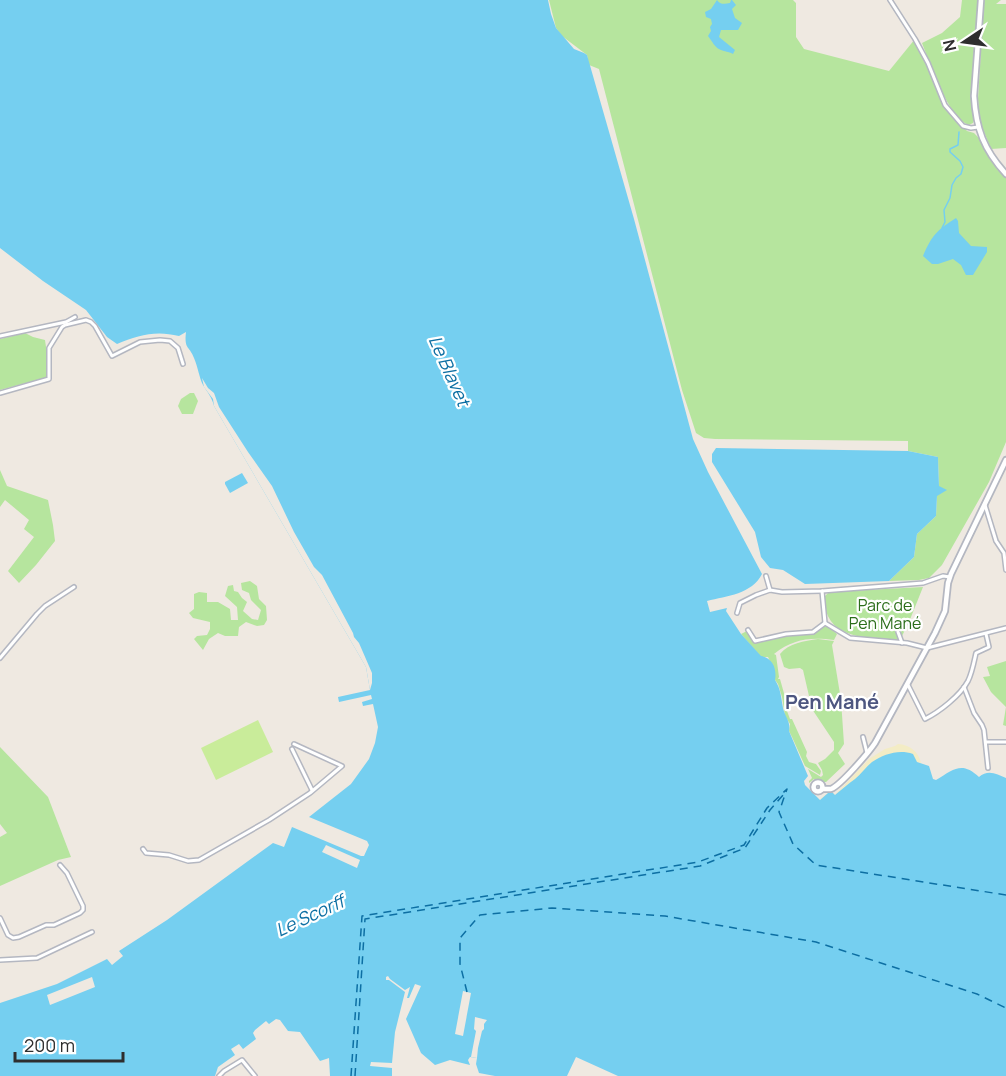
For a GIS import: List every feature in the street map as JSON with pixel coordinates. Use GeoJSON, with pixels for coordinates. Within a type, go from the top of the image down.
{"type":"FeatureCollection","features":[{"type":"Feature","properties":{"kind":"street"},"geometry":{"type":"LineString","coordinates":[[890,0],[928,63],[945,105],[963,126],[978,127]]}},
{"type":"Feature","properties":{"kind":"street"},"geometry":{"type":"LineString","coordinates":[[981,0],[974,96],[978,127],[990,154],[1006,174]]}},
{"type":"Feature","properties":{"kind":"street"},"geometry":{"type":"LineString","coordinates":[[0,336],[66,322],[75,317]]}},
{"type":"Feature","properties":{"kind":"street"},"geometry":{"type":"LineString","coordinates":[[0,393],[49,379],[48,348],[62,327],[86,321],[95,326],[112,356],[140,342],[170,341],[178,348],[183,364]]}},
{"type":"Feature","properties":{"kind":"street"},"geometry":{"type":"LineString","coordinates":[[822,789],[835,787],[868,755],[876,743],[945,611],[950,577],[1006,460]]}},
{"type":"Feature","properties":{"kind":"street"},"geometry":{"type":"LineString","coordinates":[[985,505],[996,541],[1005,552],[1006,570]]}},
{"type":"Feature","properties":{"kind":"street"},"geometry":{"type":"LineString","coordinates":[[766,576],[770,590]]}},
{"type":"Feature","properties":{"kind":"street"},"geometry":{"type":"LineString","coordinates":[[737,613],[740,603],[770,590],[822,591],[923,583],[943,576],[950,577]]}},
{"type":"Feature","properties":{"kind":"street"},"geometry":{"type":"LineString","coordinates":[[0,658],[45,606],[74,587]]}},
{"type":"Feature","properties":{"kind":"street"},"geometry":{"type":"LineString","coordinates":[[822,591],[825,622]]}},
{"type":"Feature","properties":{"kind":"street"},"geometry":{"type":"LineString","coordinates":[[748,630],[755,641],[786,634],[813,632],[825,622]]}},
{"type":"Feature","properties":{"kind":"street"},"geometry":{"type":"LineString","coordinates":[[825,622],[850,638],[927,648],[1006,628]]}},
{"type":"Feature","properties":{"kind":"street"},"geometry":{"type":"LineString","coordinates":[[898,633],[902,644]]}},
{"type":"Feature","properties":{"kind":"street"},"geometry":{"type":"LineString","coordinates":[[907,684],[925,719],[946,706],[968,682],[976,653],[989,647],[986,634]]}},
{"type":"Feature","properties":{"kind":"street"},"geometry":{"type":"LineString","coordinates":[[964,687],[974,713],[982,725],[988,768]]}},
{"type":"Feature","properties":{"kind":"street"},"geometry":{"type":"LineString","coordinates":[[863,737],[868,755]]}},
{"type":"Feature","properties":{"kind":"street"},"geometry":{"type":"LineString","coordinates":[[986,742],[1006,742]]}},
{"type":"Feature","properties":{"kind":"street"},"geometry":{"type":"LineString","coordinates":[[143,849],[146,853],[169,855],[188,861],[199,860],[269,820],[313,790],[342,766],[294,744]]}},
{"type":"Feature","properties":{"kind":"street"},"geometry":{"type":"LineString","coordinates":[[292,749],[313,790]]}},
{"type":"Feature","properties":{"kind":"street"},"geometry":{"type":"LineString","coordinates":[[0,918],[8,935],[13,938],[46,925],[54,925],[80,913],[83,906],[67,873],[60,865]]}},
{"type":"Feature","properties":{"kind":"street"},"geometry":{"type":"LineString","coordinates":[[0,960],[37,958],[92,932]]}},
{"type":"Feature","properties":{"kind":"street"},"geometry":{"type":"LineString","coordinates":[[219,1076],[243,1059],[255,1076]]}},
{"type":"Feature","properties":{"kind":"street"},"geometry":{"type":"LineString","coordinates":[[224,1071],[227,1076]]}},
{"type":"Feature","properties":{"kind":"green space"},"geometry":{"type":"Polygon","coordinates":[[[549,0],[793,0],[796,3],[796,37],[804,49],[889,71],[915,39],[928,63],[945,105],[967,131],[974,133],[980,139],[987,154],[1006,178],[1006,442],[989,482],[942,565],[929,578],[889,581],[914,557],[917,534],[936,516],[939,486],[938,457],[908,451],[908,441],[715,439],[704,438],[696,433],[682,390],[599,69],[589,65],[587,55],[562,36],[556,28],[549,0]]]}},
{"type":"Feature","properties":{"kind":"green space"},"geometry":{"type":"Polygon","coordinates":[[[962,0],[979,0],[972,107],[974,120],[969,125],[961,120],[947,101],[922,43],[942,33],[960,17],[962,0]]]}},
{"type":"Feature","properties":{"kind":"green space"},"geometry":{"type":"Polygon","coordinates":[[[984,0],[1001,0],[996,4],[1006,4],[1006,148],[991,149],[980,122],[978,99],[984,0]]]}},
{"type":"Feature","properties":{"kind":"green space"},"geometry":{"type":"Polygon","coordinates":[[[25,333],[45,340],[48,377],[0,390],[0,339],[25,333]]]}},
{"type":"Feature","properties":{"kind":"green space"},"geometry":{"type":"Polygon","coordinates":[[[194,393],[198,401],[193,414],[182,414],[178,406],[181,399],[194,393]]]}},
{"type":"Feature","properties":{"kind":"green space"},"geometry":{"type":"Polygon","coordinates":[[[0,470],[7,486],[48,500],[53,525],[55,541],[19,583],[8,571],[34,537],[24,529],[29,520],[5,500],[0,507],[0,470]]]}},
{"type":"Feature","properties":{"kind":"green space"},"geometry":{"type":"Polygon","coordinates":[[[250,581],[257,586],[259,599],[266,606],[267,620],[264,625],[257,626],[246,622],[239,627],[238,636],[225,636],[218,633],[209,639],[203,650],[194,639],[197,636],[207,635],[210,622],[193,618],[189,613],[194,609],[194,594],[207,593],[207,602],[218,602],[230,609],[231,620],[238,620],[237,607],[225,596],[228,586],[233,585],[234,591],[238,592],[247,602],[243,611],[252,619],[258,620],[261,610],[251,600],[249,593],[242,590],[241,583],[250,581]]]}},
{"type":"Feature","properties":{"kind":"green space","name":"Parc de Pen Mané"},"geometry":{"type":"Polygon","coordinates":[[[923,587],[900,640],[868,638],[847,633],[831,621],[825,608],[824,597],[829,592],[923,587]]]}},
{"type":"Feature","properties":{"kind":"green space"},"geometry":{"type":"Polygon","coordinates":[[[823,627],[829,627],[837,634],[834,640],[802,640],[774,654],[776,655],[778,679],[780,679],[790,719],[807,752],[809,762],[816,764],[821,771],[820,775],[805,766],[789,731],[790,724],[785,716],[782,697],[768,657],[761,657],[741,634],[747,631],[755,643],[788,634],[813,634],[823,627]]]}},
{"type":"Feature","properties":{"kind":"green space"},"geometry":{"type":"Polygon","coordinates":[[[818,639],[834,641],[832,645],[841,700],[844,744],[838,753],[845,764],[826,782],[814,779],[809,783],[812,778],[808,769],[821,777],[823,775],[818,763],[834,750],[834,742],[812,709],[803,670],[784,667],[780,654],[792,645],[818,639]]]}},
{"type":"Feature","properties":{"kind":"green space"},"geometry":{"type":"Polygon","coordinates":[[[1006,661],[1006,707],[991,692],[983,677],[990,676],[987,667],[1006,661]]]}},
{"type":"Feature","properties":{"kind":"green space"},"geometry":{"type":"Polygon","coordinates":[[[1006,707],[1006,726],[1003,725],[1006,707]]]}},
{"type":"Feature","properties":{"kind":"green space"},"geometry":{"type":"Polygon","coordinates":[[[258,720],[273,752],[216,780],[201,748],[258,720]]]}},
{"type":"Feature","properties":{"kind":"green space"},"geometry":{"type":"Polygon","coordinates":[[[0,747],[48,797],[71,857],[58,860],[0,886],[0,837],[7,833],[0,824],[0,747]]]}},
{"type":"Feature","properties":{"kind":"sand"},"geometry":{"type":"Polygon","coordinates":[[[898,744],[906,746],[913,749],[920,759],[921,763],[913,761],[858,787],[835,795],[869,759],[885,749],[898,744]]]}},
{"type":"Feature","properties":{"kind":"sand"},"geometry":{"type":"Polygon","coordinates":[[[832,792],[835,795],[819,800],[828,793],[832,792]]]}},
{"type":"Feature","properties":{"kind":"water"},"geometry":{"type":"Polygon","coordinates":[[[0,0],[548,0],[556,28],[574,49],[587,55],[693,439],[762,574],[758,581],[745,590],[731,596],[707,601],[710,612],[727,608],[726,611],[741,634],[761,656],[769,659],[773,665],[775,680],[789,722],[789,731],[808,776],[804,781],[805,785],[820,800],[828,793],[832,792],[835,795],[872,762],[897,752],[913,754],[917,762],[929,766],[933,779],[936,780],[958,768],[968,769],[979,777],[989,773],[1006,778],[1006,1076],[618,1076],[576,1057],[567,1076],[495,1076],[479,1073],[477,1058],[470,1057],[468,1060],[470,1065],[450,1060],[435,1065],[421,1053],[406,1019],[421,986],[415,984],[407,998],[410,987],[405,990],[388,976],[386,980],[405,992],[395,1032],[392,1063],[371,1062],[370,1066],[392,1068],[392,1076],[330,1076],[329,1058],[320,1061],[300,1032],[288,1031],[280,1020],[276,1019],[269,1024],[266,1021],[255,1030],[253,1033],[256,1039],[243,1049],[239,1044],[231,1049],[235,1055],[218,1067],[215,1076],[0,1076],[0,1003],[57,984],[107,959],[112,965],[123,956],[119,951],[167,920],[273,843],[284,847],[292,827],[364,856],[369,845],[367,841],[309,817],[351,784],[369,759],[378,727],[373,704],[363,706],[362,702],[372,699],[371,695],[339,702],[338,697],[370,690],[366,667],[214,406],[202,382],[194,358],[186,345],[186,332],[179,336],[163,333],[147,334],[117,344],[107,337],[86,310],[0,248],[0,0]]]}},
{"type":"Feature","properties":{"kind":"water"},"geometry":{"type":"Polygon","coordinates":[[[717,0],[724,4],[732,0],[736,5],[732,9],[735,18],[742,23],[738,30],[721,30],[719,37],[735,50],[733,54],[719,49],[708,36],[712,24],[705,12],[711,9],[717,0]]]}},
{"type":"Feature","properties":{"kind":"water"},"geometry":{"type":"Polygon","coordinates":[[[956,218],[959,233],[971,246],[987,247],[987,252],[973,275],[966,275],[961,265],[953,259],[932,264],[923,256],[936,234],[956,218]]]}},
{"type":"Feature","properties":{"kind":"water"},"geometry":{"type":"Polygon","coordinates":[[[716,448],[908,451],[938,457],[939,486],[947,490],[937,496],[936,516],[917,534],[914,557],[889,581],[805,584],[783,570],[770,568],[761,557],[755,532],[712,462],[712,454],[716,448]]]}},
{"type":"Feature","properties":{"kind":"water"},"geometry":{"type":"Polygon","coordinates":[[[242,473],[248,483],[230,493],[225,482],[242,473]]]}},
{"type":"Feature","properties":{"kind":"pier"},"geometry":{"type":"Polygon","coordinates":[[[202,378],[214,393],[219,407],[272,486],[294,532],[314,567],[322,575],[359,643],[372,673],[370,690],[366,667],[214,406],[213,399],[204,387],[202,378]]]}},
{"type":"Feature","properties":{"kind":"pier"},"geometry":{"type":"Polygon","coordinates":[[[326,845],[360,860],[357,868],[322,852],[326,845]]]}},
{"type":"Feature","properties":{"kind":"pier"},"geometry":{"type":"Polygon","coordinates":[[[92,977],[95,987],[50,1005],[47,995],[92,977]]]}},
{"type":"Feature","properties":{"kind":"pier"},"geometry":{"type":"Polygon","coordinates":[[[463,991],[471,993],[463,1036],[455,1034],[463,991]]]}},
{"type":"Feature","properties":{"kind":"pier"},"geometry":{"type":"Polygon","coordinates":[[[475,1017],[487,1020],[482,1031],[477,1058],[471,1057],[476,1031],[474,1029],[475,1017]]]}},
{"type":"Feature","properties":{"kind":"waterway"},"geometry":{"type":"LineString","coordinates":[[942,228],[945,222],[944,210],[950,198],[952,185],[961,174],[963,167],[950,152],[950,149],[958,145],[959,132]]}},
{"type":"Feature","properties":{"kind":"ferry route"},"geometry":{"type":"LineString","coordinates":[[351,1076],[362,916],[698,862],[744,845],[767,808],[787,789],[779,812],[793,844],[816,865],[1006,895]]}},
{"type":"Feature","properties":{"kind":"ferry route"},"geometry":{"type":"LineString","coordinates":[[355,1076],[365,919],[700,866],[745,848],[770,810],[784,794]]}},
{"type":"Feature","properties":{"kind":"ferry route"},"geometry":{"type":"LineString","coordinates":[[467,992],[460,964],[460,938],[480,915],[552,908],[665,916],[816,942],[977,994],[1006,1008]]}},
{"type":"Feature","properties":{"kind":"district","name":"Pen Mané"},"geometry":{"type":"Point","coordinates":[832,702]}},
{"type":"Feature","properties":{"kind":"water label","name":"Le Blavet"},"geometry":{"type":"Point","coordinates":[449,371]}},
{"type":"Feature","properties":{"kind":"water label","name":"Le Scorff"},"geometry":{"type":"Point","coordinates":[310,916]}}]}
